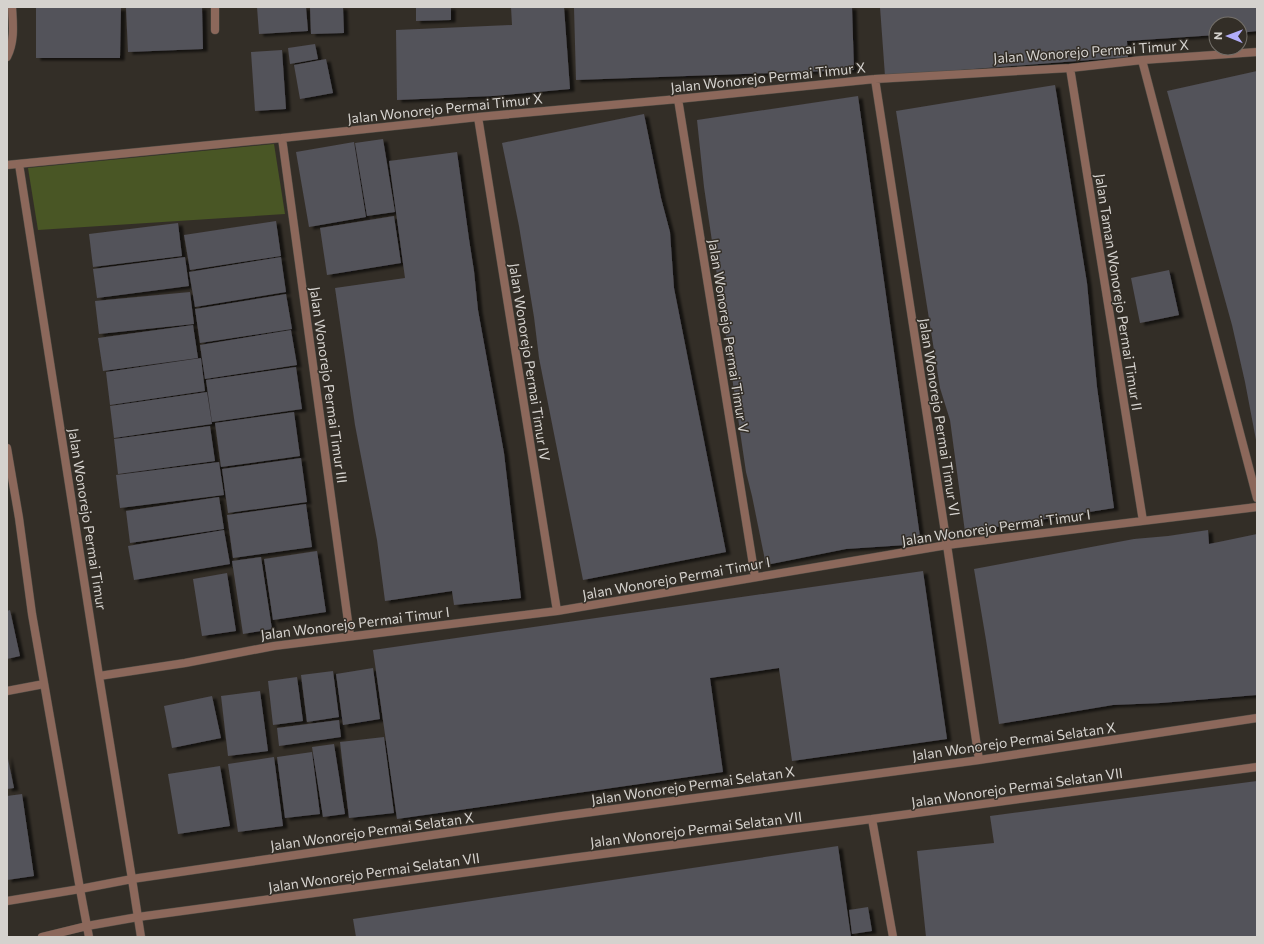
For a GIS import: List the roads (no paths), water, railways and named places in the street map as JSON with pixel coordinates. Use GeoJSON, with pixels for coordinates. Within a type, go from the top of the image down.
{"type":"FeatureCollection","features":[{"type":"Feature","properties":{"kind":"street"},"geometry":{"type":"LineString","coordinates":[[7,57],[10,52],[13,37],[12,7]]}},
{"type":"Feature","properties":{"kind":"street"},"geometry":{"type":"LineString","coordinates":[[215,7],[215,30]]}},
{"type":"Feature","properties":{"kind":"street","name":"Jalan Wonorejo Permai Timur X"},"geometry":{"type":"LineString","coordinates":[[7,165],[478,117],[875,79],[1070,68],[1142,60],[1257,52]]}},
{"type":"Feature","properties":{"kind":"street"},"geometry":{"type":"LineString","coordinates":[[1142,60],[1257,498]]}},
{"type":"Feature","properties":{"kind":"street","name":"Jalan Taman Wonorejo Permai Timur II"},"geometry":{"type":"LineString","coordinates":[[1070,68],[1143,521]]}},
{"type":"Feature","properties":{"kind":"street","name":"Jalan Wonorejo Permai Timur VI"},"geometry":{"type":"LineString","coordinates":[[875,79],[979,760]]}},
{"type":"Feature","properties":{"kind":"street","name":"Jalan Wonorejo Permai Timur V"},"geometry":{"type":"LineString","coordinates":[[678,99],[754,577]]}},
{"type":"Feature","properties":{"kind":"street","name":"Jalan Wonorejo Permai Timur IV"},"geometry":{"type":"LineString","coordinates":[[478,117],[556,611]]}},
{"type":"Feature","properties":{"kind":"street","name":"Jalan Wonorejo Permai Timur III"},"geometry":{"type":"LineString","coordinates":[[282,138],[350,636]]}},
{"type":"Feature","properties":{"kind":"street","name":"Jalan Wonorejo Permai Timur"},"geometry":{"type":"LineString","coordinates":[[19,164],[141,937]]}},
{"type":"Feature","properties":{"kind":"street"},"geometry":{"type":"LineString","coordinates":[[7,448],[32,614],[89,937]]}},
{"type":"Feature","properties":{"kind":"street","name":"Jalan Wonorejo Permai Timur I"},"geometry":{"type":"LineString","coordinates":[[99,676],[184,663],[274,646],[556,611],[947,545],[1257,507]]}},
{"type":"Feature","properties":{"kind":"street"},"geometry":{"type":"LineString","coordinates":[[7,691],[44,684]]}},
{"type":"Feature","properties":{"kind":"street","name":"Jalan Wonorejo Permai Selatan X"},"geometry":{"type":"LineString","coordinates":[[7,901],[132,879],[562,816],[979,760],[1257,718]]}},
{"type":"Feature","properties":{"kind":"street","name":"Jalan Wonorejo Permai Selatan VII"},"geometry":{"type":"LineString","coordinates":[[42,937],[87,926],[138,918],[580,857],[1257,767]]}},
{"type":"Feature","properties":{"kind":"street"},"geometry":{"type":"LineString","coordinates":[[872,819],[893,937]]}}]}
